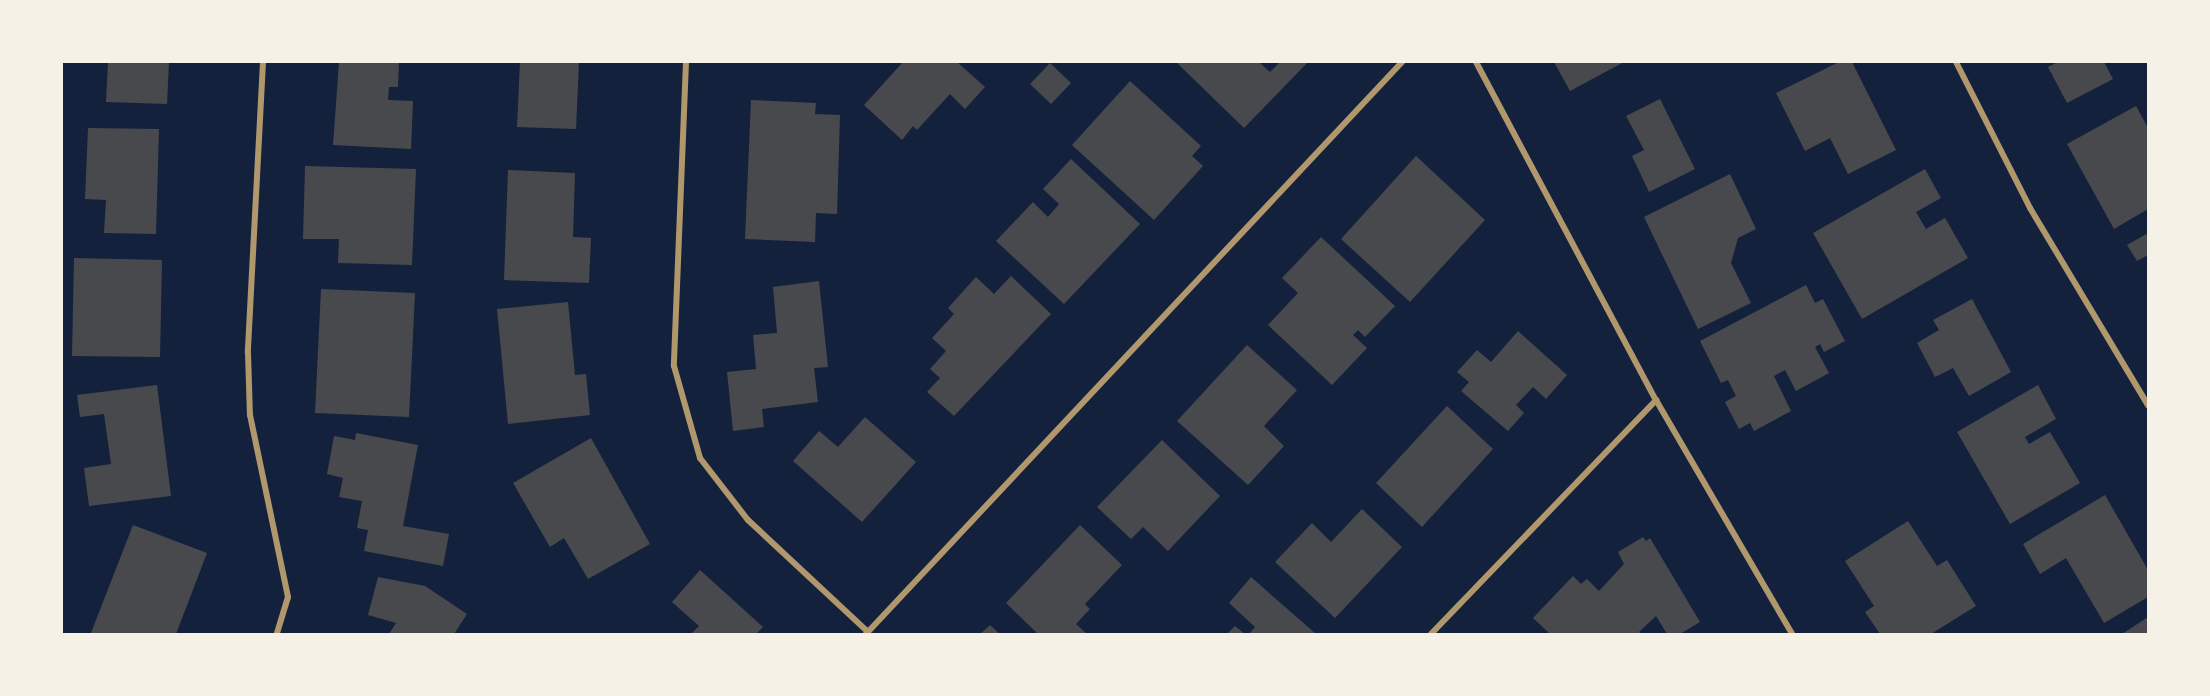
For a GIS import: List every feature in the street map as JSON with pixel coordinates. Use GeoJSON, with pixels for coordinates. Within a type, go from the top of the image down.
{"type":"FeatureCollection","features":[{"type":"Feature","properties":{"kind":"street"},"geometry":{"type":"LineString","coordinates":[[263,62],[248,353],[250,415],[288,597],[277,634]]}},
{"type":"Feature","properties":{"kind":"street"},"geometry":{"type":"LineString","coordinates":[[686,62],[675,366],[700,459],[748,520],[867,633],[1402,62]]}},
{"type":"Feature","properties":{"kind":"street"},"geometry":{"type":"LineString","coordinates":[[1476,62],[1656,400],[1792,634]]}},
{"type":"Feature","properties":{"kind":"street"},"geometry":{"type":"LineString","coordinates":[[1956,62],[2030,208],[2148,405]]}},
{"type":"Feature","properties":{"kind":"street"},"geometry":{"type":"LineString","coordinates":[[1431,634],[1656,400]]}},
{"type":"Feature","properties":{"kind":"building"},"geometry":{"type":"Polygon","coordinates":[[[108,62],[169,62],[167,104],[106,102],[108,62]]]}},
{"type":"Feature","properties":{"kind":"building"},"geometry":{"type":"Polygon","coordinates":[[[339,62],[399,62],[398,87],[389,87],[388,100],[413,101],[411,149],[333,145],[339,62]]]}},
{"type":"Feature","properties":{"kind":"building"},"geometry":{"type":"Polygon","coordinates":[[[520,62],[579,62],[576,129],[517,127],[520,62]]]}},
{"type":"Feature","properties":{"kind":"building"},"geometry":{"type":"Polygon","coordinates":[[[903,62],[957,62],[985,87],[965,109],[950,94],[917,130],[913,126],[902,140],[864,105],[903,62]]]}},
{"type":"Feature","properties":{"kind":"building"},"geometry":{"type":"Polygon","coordinates":[[[1176,62],[1259,62],[1270,72],[1280,62],[1308,62],[1244,128],[1176,62]]]}},
{"type":"Feature","properties":{"kind":"building"},"geometry":{"type":"Polygon","coordinates":[[[1554,62],[1624,62],[1570,91],[1554,62]]]}},
{"type":"Feature","properties":{"kind":"building"},"geometry":{"type":"Polygon","coordinates":[[[1839,62],[1852,62],[1896,150],[1848,174],[1830,138],[1805,151],[1776,93],[1839,62]]]}},
{"type":"Feature","properties":{"kind":"building"},"geometry":{"type":"Polygon","coordinates":[[[2058,62],[2104,62],[2113,79],[2067,103],[2048,67],[2058,62]]]}},
{"type":"Feature","properties":{"kind":"building"},"geometry":{"type":"Polygon","coordinates":[[[1050,63],[1071,83],[1051,104],[1030,84],[1050,63]]]}},
{"type":"Feature","properties":{"kind":"building"},"geometry":{"type":"Polygon","coordinates":[[[1130,81],[1201,146],[1192,156],[1203,166],[1154,220],[1072,145],[1130,81]]]}},
{"type":"Feature","properties":{"kind":"building"},"geometry":{"type":"Polygon","coordinates":[[[1660,99],[1695,169],[1649,192],[1632,156],[1644,150],[1626,116],[1660,99]]]}},
{"type":"Feature","properties":{"kind":"building"},"geometry":{"type":"Polygon","coordinates":[[[751,100],[816,103],[815,114],[840,115],[837,214],[816,213],[815,242],[745,239],[751,100]]]}},
{"type":"Feature","properties":{"kind":"building"},"geometry":{"type":"Polygon","coordinates":[[[2136,106],[2148,128],[2148,209],[2114,229],[2067,144],[2136,106]]]}},
{"type":"Feature","properties":{"kind":"building"},"geometry":{"type":"Polygon","coordinates":[[[88,128],[159,129],[156,234],[104,233],[106,200],[85,199],[88,128]]]}},
{"type":"Feature","properties":{"kind":"building"},"geometry":{"type":"Polygon","coordinates":[[[1416,156],[1485,220],[1410,302],[1341,239],[1416,156]]]}},
{"type":"Feature","properties":{"kind":"building"},"geometry":{"type":"Polygon","coordinates":[[[1071,159],[1140,224],[1064,304],[996,241],[1033,202],[1048,217],[1059,204],[1043,189],[1071,159]]]}},
{"type":"Feature","properties":{"kind":"building"},"geometry":{"type":"Polygon","coordinates":[[[305,166],[416,169],[412,265],[338,263],[339,239],[303,239],[305,166]]]}},
{"type":"Feature","properties":{"kind":"building"},"geometry":{"type":"Polygon","coordinates":[[[1925,169],[1941,198],[1916,212],[1926,229],[1945,218],[1968,258],[1862,319],[1813,233],[1925,169]]]}},
{"type":"Feature","properties":{"kind":"building"},"geometry":{"type":"Polygon","coordinates":[[[508,170],[575,173],[573,237],[591,238],[589,283],[504,280],[508,170]]]}},
{"type":"Feature","properties":{"kind":"building"},"geometry":{"type":"Polygon","coordinates":[[[1730,174],[1756,229],[1738,238],[1731,263],[1751,303],[1698,329],[1644,217],[1730,174]]]}},
{"type":"Feature","properties":{"kind":"building"},"geometry":{"type":"Polygon","coordinates":[[[2148,233],[2148,255],[2137,261],[2127,245],[2148,233]]]}},
{"type":"Feature","properties":{"kind":"building"},"geometry":{"type":"Polygon","coordinates":[[[1321,237],[1395,306],[1365,337],[1358,330],[1353,335],[1367,348],[1332,385],[1268,325],[1298,293],[1282,278],[1321,237]]]}},
{"type":"Feature","properties":{"kind":"building"},"geometry":{"type":"Polygon","coordinates":[[[74,258],[162,260],[160,357],[72,356],[74,258]]]}},
{"type":"Feature","properties":{"kind":"building"},"geometry":{"type":"Polygon","coordinates":[[[1011,276],[1051,314],[954,416],[927,392],[940,378],[930,369],[946,351],[932,338],[954,314],[948,308],[976,277],[994,294],[1011,276]]]}},
{"type":"Feature","properties":{"kind":"building"},"geometry":{"type":"Polygon","coordinates":[[[819,281],[828,367],[814,368],[818,402],[762,409],[764,427],[733,431],[727,372],[756,369],[753,335],[777,333],[773,287],[819,281]]]}},
{"type":"Feature","properties":{"kind":"building"},"geometry":{"type":"Polygon","coordinates":[[[1806,285],[1815,303],[1823,299],[1845,341],[1824,352],[1820,344],[1815,347],[1829,373],[1796,391],[1785,370],[1774,376],[1791,411],[1754,431],[1750,423],[1739,429],[1725,402],[1736,396],[1728,380],[1721,383],[1700,341],[1806,285]]]}},
{"type":"Feature","properties":{"kind":"building"},"geometry":{"type":"Polygon","coordinates":[[[321,289],[415,293],[409,417],[315,413],[321,289]]]}},
{"type":"Feature","properties":{"kind":"building"},"geometry":{"type":"Polygon","coordinates":[[[1972,299],[2011,372],[1969,396],[1953,368],[1935,377],[1917,343],[1939,330],[1933,320],[1972,299]]]}},
{"type":"Feature","properties":{"kind":"building"},"geometry":{"type":"Polygon","coordinates":[[[568,302],[575,375],[586,374],[590,415],[508,424],[497,309],[568,302]]]}},
{"type":"Feature","properties":{"kind":"building"},"geometry":{"type":"Polygon","coordinates":[[[1518,331],[1567,375],[1546,399],[1533,387],[1516,405],[1524,413],[1508,431],[1461,391],[1469,382],[1457,372],[1477,350],[1491,362],[1518,331]]]}},
{"type":"Feature","properties":{"kind":"building"},"geometry":{"type":"Polygon","coordinates":[[[1247,345],[1297,390],[1264,426],[1284,446],[1248,485],[1177,421],[1247,345]]]}},
{"type":"Feature","properties":{"kind":"building"},"geometry":{"type":"Polygon","coordinates":[[[157,385],[171,496],[89,506],[84,468],[111,464],[104,414],[80,417],[77,395],[157,385]]]}},
{"type":"Feature","properties":{"kind":"building"},"geometry":{"type":"Polygon","coordinates":[[[2038,385],[2056,419],[2025,437],[2029,444],[2050,432],[2080,483],[2010,524],[1957,432],[2038,385]]]}},
{"type":"Feature","properties":{"kind":"building"},"geometry":{"type":"Polygon","coordinates":[[[1447,406],[1493,449],[1422,527],[1376,483],[1447,406]]]}},
{"type":"Feature","properties":{"kind":"building"},"geometry":{"type":"Polygon","coordinates":[[[865,417],[916,462],[862,522],[793,461],[819,431],[838,447],[865,417]]]}},
{"type":"Feature","properties":{"kind":"building"},"geometry":{"type":"Polygon","coordinates":[[[356,433],[418,445],[403,526],[449,534],[443,566],[364,551],[368,530],[357,528],[362,501],[339,497],[343,478],[327,474],[334,436],[355,440],[356,433]]]}},
{"type":"Feature","properties":{"kind":"building"},"geometry":{"type":"Polygon","coordinates":[[[591,438],[650,544],[588,579],[564,538],[550,547],[513,483],[591,438]]]}},
{"type":"Feature","properties":{"kind":"building"},"geometry":{"type":"Polygon","coordinates":[[[1162,440],[1220,496],[1168,551],[1143,527],[1131,539],[1097,507],[1162,440]]]}},
{"type":"Feature","properties":{"kind":"building"},"geometry":{"type":"Polygon","coordinates":[[[2105,495],[2148,570],[2148,597],[2104,623],[2066,558],[2040,574],[2023,544],[2105,495]]]}},
{"type":"Feature","properties":{"kind":"building"},"geometry":{"type":"Polygon","coordinates":[[[1362,509],[1402,547],[1335,618],[1275,562],[1312,523],[1331,542],[1362,509]]]}},
{"type":"Feature","properties":{"kind":"building"},"geometry":{"type":"Polygon","coordinates":[[[1908,521],[1937,566],[1947,560],[1976,606],[1931,634],[1880,634],[1865,612],[1874,606],[1845,561],[1908,521]]]}},
{"type":"Feature","properties":{"kind":"building"},"geometry":{"type":"Polygon","coordinates":[[[133,525],[207,553],[176,634],[91,633],[133,525]]]}},
{"type":"Feature","properties":{"kind":"building"},"geometry":{"type":"Polygon","coordinates":[[[1080,525],[1122,565],[1085,604],[1090,609],[1076,624],[1087,634],[1038,634],[1006,603],[1080,525]]]}},
{"type":"Feature","properties":{"kind":"building"},"geometry":{"type":"Polygon","coordinates":[[[1643,537],[1646,541],[1650,538],[1700,622],[1680,634],[1667,634],[1656,616],[1639,632],[1642,634],[1550,634],[1533,618],[1573,576],[1581,584],[1587,579],[1599,591],[1624,564],[1618,552],[1643,537]]]}},
{"type":"Feature","properties":{"kind":"building"},"geometry":{"type":"Polygon","coordinates":[[[700,570],[763,627],[756,634],[691,634],[699,626],[672,602],[700,570]]]}},
{"type":"Feature","properties":{"kind":"building"},"geometry":{"type":"Polygon","coordinates":[[[378,577],[425,586],[467,614],[454,634],[389,634],[396,623],[368,615],[378,577]]]}},
{"type":"Feature","properties":{"kind":"building"},"geometry":{"type":"Polygon","coordinates":[[[1251,577],[1316,634],[1249,634],[1255,627],[1229,603],[1251,577]]]}},
{"type":"Feature","properties":{"kind":"building"},"geometry":{"type":"Polygon","coordinates":[[[2148,617],[2148,634],[2122,634],[2148,617]]]}},
{"type":"Feature","properties":{"kind":"building"},"geometry":{"type":"Polygon","coordinates":[[[990,625],[1000,634],[980,634],[990,625]]]}},
{"type":"Feature","properties":{"kind":"building"},"geometry":{"type":"Polygon","coordinates":[[[1235,626],[1245,634],[1227,634],[1235,626]]]}}]}
